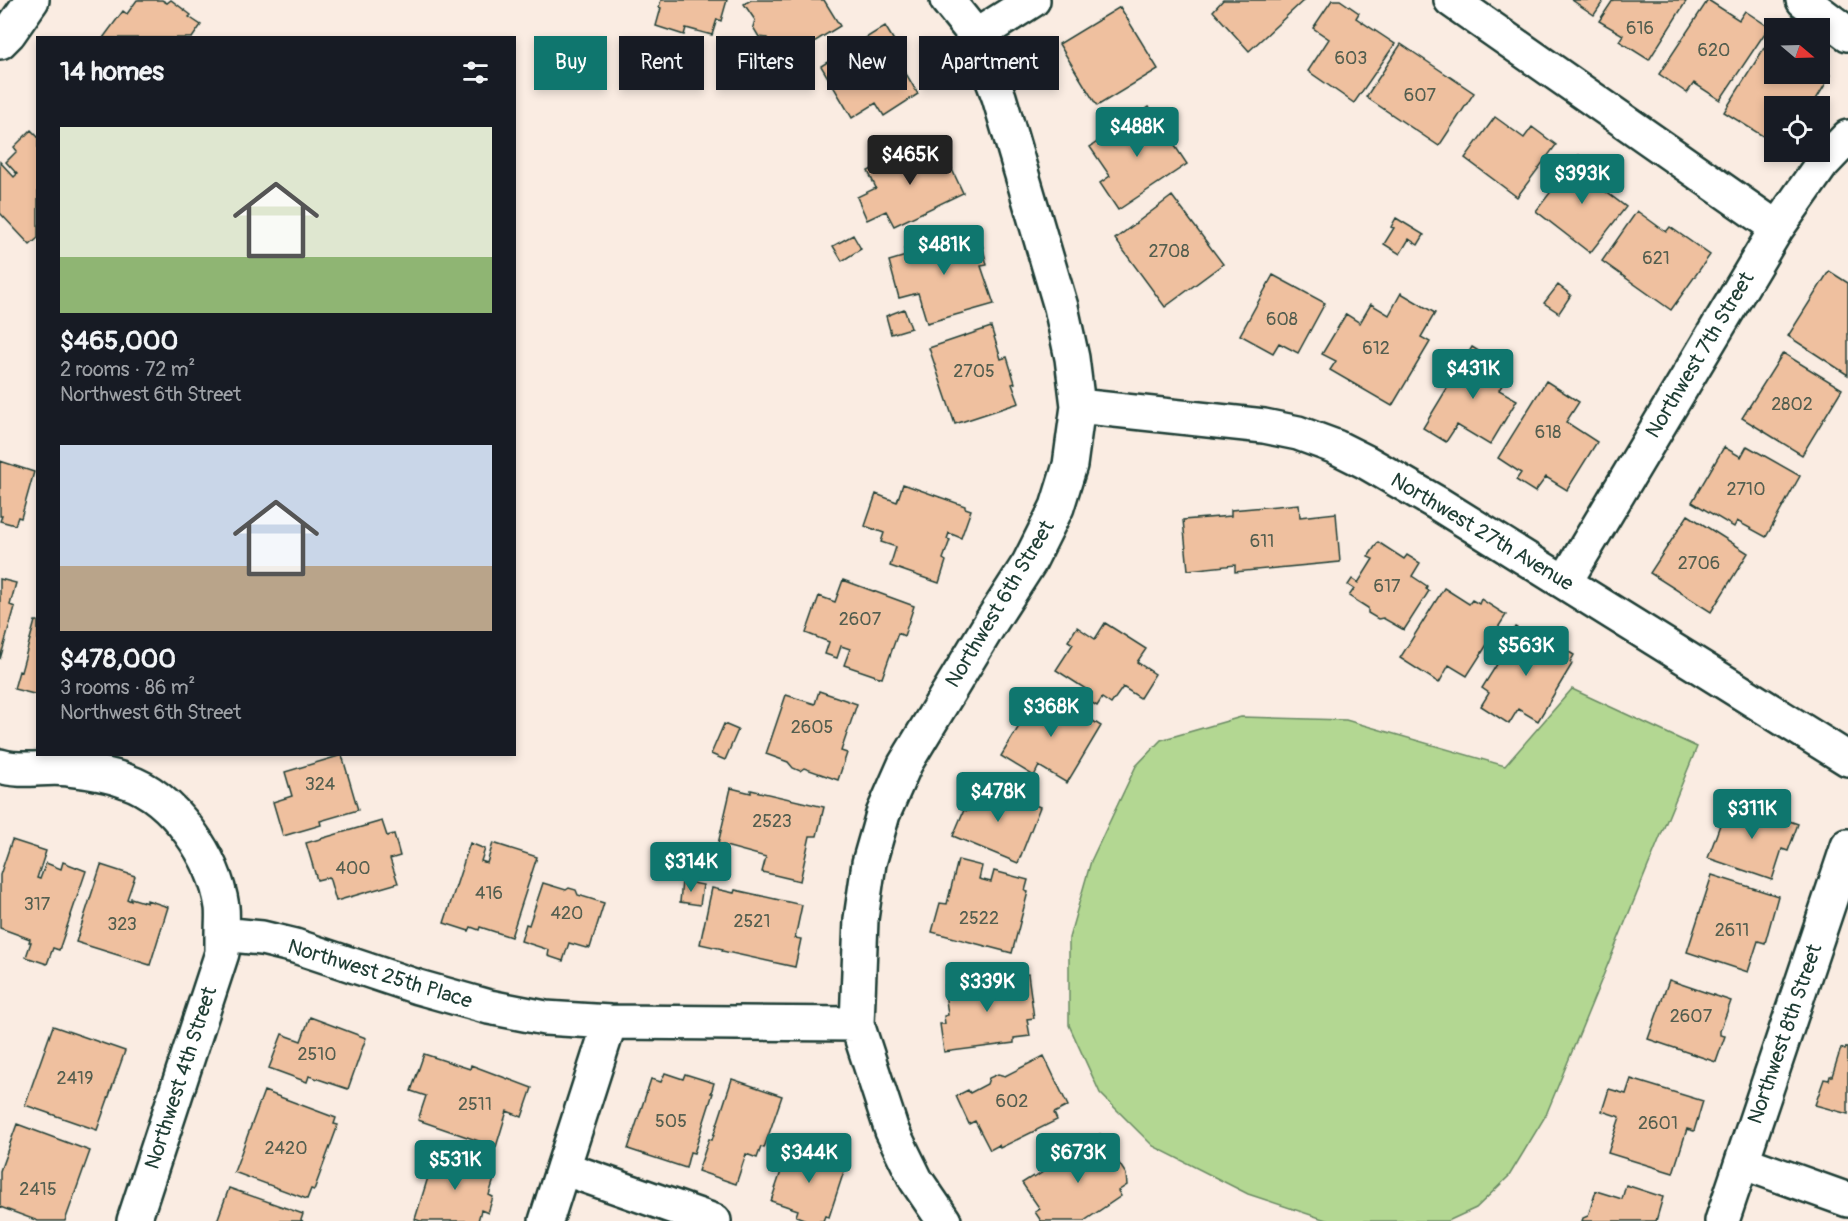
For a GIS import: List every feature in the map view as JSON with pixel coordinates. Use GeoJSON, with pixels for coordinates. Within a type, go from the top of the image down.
{"type":"FeatureCollection","features":[{"type":"Feature","properties":{"kind":"street"},"geometry":{"type":"LineString","coordinates":[[0,42],[32,0]]}},
{"type":"Feature","properties":{"kind":"street","name":"Northwest 6th Street"},"geometry":{"type":"LineString","coordinates":[[947,0],[976,36]]}},
{"type":"Feature","properties":{"kind":"street"},"geometry":{"type":"LineString","coordinates":[[976,36],[1033,0]]}},
{"type":"Feature","properties":{"kind":"street"},"geometry":{"type":"LineString","coordinates":[[1451,0],[1777,228]]}},
{"type":"Feature","properties":{"kind":"street"},"geometry":{"type":"LineString","coordinates":[[1803,0],[1848,34]]}},
{"type":"Feature","properties":{"kind":"street","name":"Northwest 6th Street"},"geometry":{"type":"LineString","coordinates":[[857,1024],[861,919],[869,863],[883,814],[905,765],[961,670],[1029,563],[1057,507],[1070,465],[1078,406],[1072,358],[1061,306],[996,90]]}},
{"type":"Feature","properties":{"kind":"street","name":"Northwest 7th Street"},"geometry":{"type":"LineString","coordinates":[[1565,582],[1777,228],[1822,164],[1848,137]]}},
{"type":"Feature","properties":{"kind":"street","name":"Northwest 27th Avenue"},"geometry":{"type":"LineString","coordinates":[[1078,406],[1264,426],[1298,433],[1336,447],[1393,477],[1848,759]]}},
{"type":"Feature","properties":{"kind":"street"},"geometry":{"type":"LineString","coordinates":[[0,766],[64,768],[99,773],[128,781],[152,794],[177,817],[202,852],[213,875],[222,907],[222,934]]}},
{"type":"Feature","properties":{"kind":"street","name":"Northwest 8th Street"},"geometry":{"type":"LineString","coordinates":[[1722,1221],[1848,846]]}},
{"type":"Feature","properties":{"kind":"street","name":"Northwest 25th Place"},"geometry":{"type":"LineString","coordinates":[[222,934],[262,938],[296,946],[418,987],[489,1007],[545,1018],[610,1023],[857,1024]]}},
{"type":"Feature","properties":{"kind":"street","name":"Northwest 4th Street"},"geometry":{"type":"LineString","coordinates":[[134,1221],[222,953],[222,934]]}},
{"type":"Feature","properties":{"kind":"street"},"geometry":{"type":"LineString","coordinates":[[546,1221],[610,1023]]}},
{"type":"Feature","properties":{"kind":"street"},"geometry":{"type":"LineString","coordinates":[[857,1024],[892,1131],[916,1180],[944,1221]]}},
{"type":"Feature","properties":{"kind":"street"},"geometry":{"type":"LineString","coordinates":[[1742,1162],[1848,1200]]}},
{"type":"Feature","properties":{"kind":"street"},"geometry":{"type":"LineString","coordinates":[[563,1168],[714,1221]]}},
{"type":"Feature","properties":{"kind":"green space"},"geometry":{"type":"Polygon","coordinates":[[[1572,689],[1697,747],[1546,1115],[1509,1176],[1476,1208],[1448,1221],[1329,1221],[1248,1194],[1153,1146],[1100,1093],[1069,1025],[1069,938],[1091,861],[1136,766],[1161,740],[1241,717],[1346,720],[1505,766],[1572,689]]]}},
{"type":"Feature","properties":{"kind":"building"},"geometry":{"type":"Polygon","coordinates":[[[137,0],[162,0],[167,3],[171,0],[201,25],[193,36],[104,36],[123,11],[127,14],[137,0]]]}},
{"type":"Feature","properties":{"kind":"building"},"geometry":{"type":"Polygon","coordinates":[[[661,0],[727,0],[721,21],[717,19],[712,35],[686,28],[684,35],[656,26],[661,0]]]}},
{"type":"Feature","properties":{"kind":"building"},"geometry":{"type":"Polygon","coordinates":[[[751,0],[824,0],[840,26],[815,41],[815,36],[758,36],[753,27],[755,20],[744,4],[751,0]]]}},
{"type":"Feature","properties":{"kind":"building"},"geometry":{"type":"Polygon","coordinates":[[[1223,0],[1304,0],[1249,51],[1213,11],[1223,0]]]}},
{"type":"Feature","properties":{"kind":"building"},"geometry":{"type":"Polygon","coordinates":[[[1332,0],[1340,0],[1359,13],[1356,18],[1395,44],[1354,103],[1308,71],[1329,39],[1313,28],[1332,0]]]}},
{"type":"Feature","properties":{"kind":"building"},"geometry":{"type":"Polygon","coordinates":[[[1572,0],[1604,0],[1594,15],[1572,0]]]}},
{"type":"Feature","properties":{"kind":"building"},"geometry":{"type":"Polygon","coordinates":[[[1613,0],[1687,0],[1649,60],[1619,41],[1623,35],[1599,21],[1613,0]]]}},
{"type":"Feature","properties":{"kind":"building"},"geometry":{"type":"Polygon","coordinates":[[[1708,0],[1739,20],[1745,11],[1764,24],[1764,34],[1720,100],[1694,83],[1687,93],[1659,74],[1708,0]]]}},
{"type":"Feature","properties":{"kind":"building"},"geometry":{"type":"Polygon","coordinates":[[[1120,7],[1158,69],[1097,106],[1059,44],[1120,7]]]}},
{"type":"Feature","properties":{"kind":"building"},"geometry":{"type":"Polygon","coordinates":[[[885,26],[891,36],[869,36],[885,26]]]}},
{"type":"Feature","properties":{"kind":"building"},"geometry":{"type":"Polygon","coordinates":[[[1401,44],[1474,93],[1439,146],[1366,97],[1401,44]]]}},
{"type":"Feature","properties":{"kind":"building"},"geometry":{"type":"Polygon","coordinates":[[[1764,48],[1764,84],[1825,84],[1818,96],[1764,96],[1764,137],[1724,112],[1764,48]]]}},
{"type":"Feature","properties":{"kind":"building"},"geometry":{"type":"Polygon","coordinates":[[[827,62],[827,76],[821,66],[827,62]]]}},
{"type":"Feature","properties":{"kind":"building"},"geometry":{"type":"Polygon","coordinates":[[[907,75],[918,94],[884,116],[876,103],[852,118],[835,90],[907,90],[907,75]]]}},
{"type":"Feature","properties":{"kind":"building"},"geometry":{"type":"Polygon","coordinates":[[[1149,107],[1187,164],[1118,210],[1100,183],[1110,176],[1090,147],[1149,107]]]}},
{"type":"Feature","properties":{"kind":"building"},"geometry":{"type":"Polygon","coordinates":[[[1495,117],[1524,138],[1532,127],[1556,145],[1517,197],[1465,158],[1495,117]]]}},
{"type":"Feature","properties":{"kind":"building"},"geometry":{"type":"Polygon","coordinates":[[[31,130],[36,135],[36,240],[30,245],[0,213],[0,162],[14,177],[17,174],[6,162],[17,151],[14,147],[31,130]]]}},
{"type":"Feature","properties":{"kind":"building"},"geometry":{"type":"Polygon","coordinates":[[[931,141],[943,166],[949,163],[963,193],[894,226],[886,211],[867,220],[857,197],[876,188],[868,171],[931,141]]]}},
{"type":"Feature","properties":{"kind":"building"},"geometry":{"type":"Polygon","coordinates":[[[1579,155],[1609,178],[1601,188],[1626,207],[1590,253],[1536,211],[1579,155]]]}},
{"type":"Feature","properties":{"kind":"building"},"geometry":{"type":"Polygon","coordinates":[[[1172,196],[1223,264],[1165,307],[1115,239],[1172,196]]]}},
{"type":"Feature","properties":{"kind":"building"},"geometry":{"type":"Polygon","coordinates":[[[1637,211],[1666,232],[1670,227],[1710,255],[1671,310],[1602,261],[1637,211]]]}},
{"type":"Feature","properties":{"kind":"building"},"geometry":{"type":"Polygon","coordinates":[[[1396,218],[1424,235],[1418,245],[1409,239],[1400,254],[1384,244],[1394,228],[1391,227],[1396,218]]]}},
{"type":"Feature","properties":{"kind":"building"},"geometry":{"type":"Polygon","coordinates":[[[961,232],[965,244],[981,240],[987,265],[981,266],[994,304],[927,323],[918,293],[899,298],[889,261],[906,256],[904,248],[961,232]]]}},
{"type":"Feature","properties":{"kind":"building"},"geometry":{"type":"Polygon","coordinates":[[[853,235],[861,249],[842,261],[833,246],[853,235]]]}},
{"type":"Feature","properties":{"kind":"building"},"geometry":{"type":"Polygon","coordinates":[[[1829,271],[1848,283],[1848,375],[1788,336],[1829,271]]]}},
{"type":"Feature","properties":{"kind":"building"},"geometry":{"type":"Polygon","coordinates":[[[1273,275],[1325,303],[1298,353],[1279,343],[1273,353],[1240,335],[1273,275]]]}},
{"type":"Feature","properties":{"kind":"building"},"geometry":{"type":"Polygon","coordinates":[[[1558,285],[1571,295],[1559,313],[1544,303],[1558,285]]]}},
{"type":"Feature","properties":{"kind":"building"},"geometry":{"type":"Polygon","coordinates":[[[1401,293],[1435,313],[1421,337],[1430,342],[1392,406],[1330,370],[1336,361],[1322,354],[1346,314],[1360,323],[1371,304],[1389,315],[1401,293]]]}},
{"type":"Feature","properties":{"kind":"building"},"geometry":{"type":"Polygon","coordinates":[[[904,309],[911,328],[891,334],[886,316],[904,309]]]}},
{"type":"Feature","properties":{"kind":"building"},"geometry":{"type":"Polygon","coordinates":[[[991,327],[1001,359],[1007,357],[1015,383],[1012,384],[1019,403],[955,424],[929,348],[991,327]]]}},
{"type":"Feature","properties":{"kind":"building"},"geometry":{"type":"Polygon","coordinates":[[[1472,347],[1511,371],[1499,390],[1517,400],[1490,445],[1457,425],[1446,442],[1423,428],[1472,347]]]}},
{"type":"Feature","properties":{"kind":"building"},"geometry":{"type":"Polygon","coordinates":[[[1783,353],[1842,389],[1802,455],[1742,418],[1783,353]]]}},
{"type":"Feature","properties":{"kind":"building"},"geometry":{"type":"Polygon","coordinates":[[[1546,381],[1579,402],[1566,422],[1597,442],[1567,490],[1546,477],[1535,492],[1516,480],[1521,473],[1498,458],[1546,381]]]}},
{"type":"Feature","properties":{"kind":"building"},"geometry":{"type":"Polygon","coordinates":[[[1747,446],[1800,476],[1766,537],[1737,521],[1734,527],[1692,502],[1724,447],[1741,457],[1747,446]]]}},
{"type":"Feature","properties":{"kind":"building"},"geometry":{"type":"Polygon","coordinates":[[[0,461],[34,472],[21,518],[18,517],[15,525],[0,521],[2,516],[0,516],[0,461]]]}},
{"type":"Feature","properties":{"kind":"building"},"geometry":{"type":"Polygon","coordinates":[[[903,484],[971,510],[961,538],[949,533],[947,539],[950,540],[943,559],[946,561],[939,583],[890,566],[896,547],[881,542],[884,533],[865,526],[876,494],[897,502],[903,484]]]}},
{"type":"Feature","properties":{"kind":"building"},"geometry":{"type":"Polygon","coordinates":[[[1299,504],[1300,517],[1336,513],[1340,562],[1235,572],[1235,565],[1188,570],[1183,520],[1231,516],[1231,510],[1299,504]]]}},
{"type":"Feature","properties":{"kind":"building"},"geometry":{"type":"Polygon","coordinates":[[[1688,515],[1748,553],[1711,612],[1650,573],[1688,515]]]}},
{"type":"Feature","properties":{"kind":"building"},"geometry":{"type":"Polygon","coordinates":[[[1378,542],[1404,559],[1407,555],[1420,563],[1412,576],[1427,586],[1426,589],[1429,591],[1404,630],[1383,618],[1378,619],[1368,613],[1368,608],[1349,596],[1354,589],[1348,585],[1352,579],[1358,583],[1373,559],[1368,557],[1378,542]]]}},
{"type":"Feature","properties":{"kind":"building"},"geometry":{"type":"Polygon","coordinates":[[[0,579],[16,583],[10,605],[15,607],[0,659],[0,579]]]}},
{"type":"Feature","properties":{"kind":"building"},"geometry":{"type":"Polygon","coordinates":[[[843,580],[914,606],[904,636],[898,633],[882,678],[844,665],[850,649],[841,646],[837,658],[825,654],[829,642],[806,633],[819,596],[835,602],[843,580]]]}},
{"type":"Feature","properties":{"kind":"building"},"geometry":{"type":"Polygon","coordinates":[[[1444,588],[1469,604],[1472,600],[1479,604],[1481,599],[1506,615],[1467,676],[1449,665],[1439,683],[1400,658],[1444,588]]]}},
{"type":"Feature","properties":{"kind":"building"},"geometry":{"type":"Polygon","coordinates":[[[36,621],[36,694],[14,689],[19,671],[21,672],[36,621]]]}},
{"type":"Feature","properties":{"kind":"building"},"geometry":{"type":"Polygon","coordinates":[[[1105,623],[1146,649],[1137,662],[1155,674],[1140,698],[1123,687],[1111,704],[1102,698],[1097,706],[1087,700],[1092,693],[1056,670],[1073,644],[1068,641],[1077,627],[1095,639],[1105,623]]]}},
{"type":"Feature","properties":{"kind":"building"},"geometry":{"type":"Polygon","coordinates":[[[1515,627],[1545,645],[1549,640],[1574,655],[1570,662],[1572,664],[1538,721],[1518,709],[1509,724],[1481,706],[1489,693],[1482,688],[1511,642],[1508,640],[1515,627]]]}},
{"type":"Feature","properties":{"kind":"building"},"geometry":{"type":"Polygon","coordinates":[[[819,691],[857,704],[841,751],[847,753],[838,780],[804,768],[800,771],[788,762],[766,754],[786,695],[815,704],[819,691]]]}},
{"type":"Feature","properties":{"kind":"building"},"geometry":{"type":"Polygon","coordinates":[[[1050,694],[1101,726],[1067,783],[1039,766],[1034,776],[1001,756],[1021,723],[1016,720],[1029,698],[1042,706],[1050,694]]]}},
{"type":"Feature","properties":{"kind":"building"},"geometry":{"type":"Polygon","coordinates":[[[724,724],[738,730],[725,760],[711,754],[724,724]]]}},
{"type":"Feature","properties":{"kind":"building"},"geometry":{"type":"Polygon","coordinates":[[[342,756],[358,810],[320,821],[321,825],[283,836],[273,802],[292,796],[285,772],[342,756]]]}},
{"type":"Feature","properties":{"kind":"building"},"geometry":{"type":"Polygon","coordinates":[[[978,785],[989,790],[990,787],[1040,807],[1018,863],[953,836],[964,810],[968,811],[978,785]]]}},
{"type":"Feature","properties":{"kind":"building"},"geometry":{"type":"Polygon","coordinates":[[[731,788],[751,793],[751,790],[824,807],[817,836],[810,836],[800,881],[762,872],[766,857],[718,844],[731,788]]]}},
{"type":"Feature","properties":{"kind":"building"},"geometry":{"type":"Polygon","coordinates":[[[1729,800],[1798,824],[1788,851],[1782,849],[1772,880],[1708,858],[1729,800]]]}},
{"type":"Feature","properties":{"kind":"building"},"geometry":{"type":"Polygon","coordinates":[[[382,821],[387,836],[394,834],[400,856],[390,859],[398,883],[336,901],[329,877],[317,880],[306,843],[382,821]]]}},
{"type":"Feature","properties":{"kind":"building"},"geometry":{"type":"Polygon","coordinates":[[[12,840],[46,851],[37,878],[40,879],[46,863],[61,869],[63,862],[86,871],[59,950],[53,948],[47,964],[26,957],[30,939],[0,928],[0,875],[12,840]]]}},
{"type":"Feature","properties":{"kind":"building"},"geometry":{"type":"Polygon","coordinates":[[[470,843],[485,849],[481,861],[487,863],[493,843],[537,857],[511,937],[480,927],[479,930],[471,927],[469,931],[444,923],[470,843]]]}},
{"type":"Feature","properties":{"kind":"building"},"geometry":{"type":"Polygon","coordinates":[[[958,860],[982,866],[979,879],[991,882],[994,871],[1028,880],[1025,891],[1028,892],[1012,953],[932,932],[940,903],[947,904],[958,860]]]}},
{"type":"Feature","properties":{"kind":"building"},"geometry":{"type":"Polygon","coordinates":[[[101,865],[135,876],[127,899],[147,903],[147,900],[168,907],[150,965],[76,942],[101,865]]]}},
{"type":"Feature","properties":{"kind":"building"},"geometry":{"type":"Polygon","coordinates":[[[1712,875],[1778,896],[1765,943],[1758,941],[1748,972],[1687,952],[1712,875]]]}},
{"type":"Feature","properties":{"kind":"building"},"geometry":{"type":"Polygon","coordinates":[[[682,881],[703,885],[700,905],[680,902],[682,881]]]}},
{"type":"Feature","properties":{"kind":"building"},"geometry":{"type":"Polygon","coordinates":[[[543,883],[566,890],[569,888],[576,890],[578,895],[604,903],[590,948],[569,943],[563,961],[548,956],[549,950],[521,941],[526,924],[529,925],[543,883]]]}},
{"type":"Feature","properties":{"kind":"building"},"geometry":{"type":"Polygon","coordinates":[[[712,888],[734,893],[735,890],[802,905],[795,938],[801,939],[795,967],[700,944],[712,888]]]}},
{"type":"Feature","properties":{"kind":"building"},"geometry":{"type":"Polygon","coordinates":[[[1028,974],[1034,1018],[1027,1019],[1030,1036],[1014,1038],[1014,1043],[944,1052],[940,1024],[945,1024],[944,1016],[948,1015],[944,985],[1028,974]]]}},
{"type":"Feature","properties":{"kind":"building"},"geometry":{"type":"Polygon","coordinates":[[[1669,980],[1731,1001],[1720,1031],[1720,1035],[1725,1036],[1716,1062],[1648,1039],[1669,980]]]}},
{"type":"Feature","properties":{"kind":"building"},"geometry":{"type":"Polygon","coordinates":[[[310,1017],[366,1038],[348,1089],[309,1076],[307,1082],[269,1068],[282,1034],[301,1041],[310,1017]]]}},
{"type":"Feature","properties":{"kind":"building"},"geometry":{"type":"Polygon","coordinates":[[[53,1026],[125,1051],[97,1130],[25,1105],[53,1026]]]}},
{"type":"Feature","properties":{"kind":"building"},"geometry":{"type":"Polygon","coordinates":[[[1848,1047],[1848,1114],[1815,1105],[1824,1079],[1829,1080],[1832,1076],[1841,1048],[1845,1050],[1848,1047]]]}},
{"type":"Feature","properties":{"kind":"building"},"geometry":{"type":"Polygon","coordinates":[[[424,1054],[470,1069],[471,1065],[532,1088],[522,1117],[507,1111],[496,1147],[418,1120],[426,1096],[411,1091],[424,1054]]]}},
{"type":"Feature","properties":{"kind":"building"},"geometry":{"type":"Polygon","coordinates":[[[1044,1056],[1068,1106],[1054,1113],[1057,1120],[1000,1148],[999,1145],[990,1150],[975,1121],[969,1124],[956,1096],[968,1090],[970,1093],[987,1084],[989,1078],[998,1074],[1005,1076],[1044,1056]]]}},
{"type":"Feature","properties":{"kind":"building"},"geometry":{"type":"Polygon","coordinates":[[[665,1073],[683,1079],[685,1074],[714,1083],[694,1153],[690,1152],[686,1168],[628,1149],[651,1079],[661,1082],[665,1073]]]}},
{"type":"Feature","properties":{"kind":"building"},"geometry":{"type":"Polygon","coordinates":[[[732,1079],[782,1096],[764,1148],[761,1147],[757,1158],[746,1154],[736,1184],[698,1171],[709,1139],[712,1140],[732,1079]]]}},
{"type":"Feature","properties":{"kind":"building"},"geometry":{"type":"Polygon","coordinates":[[[1631,1079],[1703,1101],[1694,1131],[1687,1129],[1673,1173],[1608,1153],[1620,1117],[1602,1111],[1609,1089],[1626,1094],[1631,1079]]]}},
{"type":"Feature","properties":{"kind":"building"},"geometry":{"type":"Polygon","coordinates":[[[264,1091],[336,1118],[334,1124],[338,1125],[314,1190],[311,1189],[307,1199],[234,1172],[264,1091]]]}},
{"type":"Feature","properties":{"kind":"building"},"geometry":{"type":"Polygon","coordinates":[[[17,1124],[90,1151],[65,1221],[38,1221],[0,1207],[0,1171],[17,1124]]]}},
{"type":"Feature","properties":{"kind":"building"},"geometry":{"type":"Polygon","coordinates":[[[1100,1134],[1126,1174],[1127,1185],[1118,1191],[1121,1196],[1084,1221],[1041,1221],[1035,1212],[1040,1209],[1022,1183],[1033,1176],[1034,1178],[1100,1134]]]}},
{"type":"Feature","properties":{"kind":"building"},"geometry":{"type":"Polygon","coordinates":[[[790,1145],[846,1165],[829,1217],[825,1216],[823,1221],[809,1221],[796,1216],[798,1210],[771,1201],[790,1145]]]}},
{"type":"Feature","properties":{"kind":"building"},"geometry":{"type":"Polygon","coordinates":[[[447,1150],[481,1161],[477,1173],[494,1179],[489,1195],[493,1197],[488,1213],[481,1210],[478,1221],[420,1221],[415,1219],[434,1158],[443,1161],[447,1150]]]}},
{"type":"Feature","properties":{"kind":"building"},"geometry":{"type":"Polygon","coordinates":[[[1626,1185],[1663,1197],[1656,1221],[1582,1221],[1588,1216],[1596,1191],[1622,1199],[1626,1185]]]}},
{"type":"Feature","properties":{"kind":"building"},"geometry":{"type":"Polygon","coordinates":[[[229,1188],[303,1214],[301,1220],[303,1221],[217,1221],[229,1188]]]}}]}
